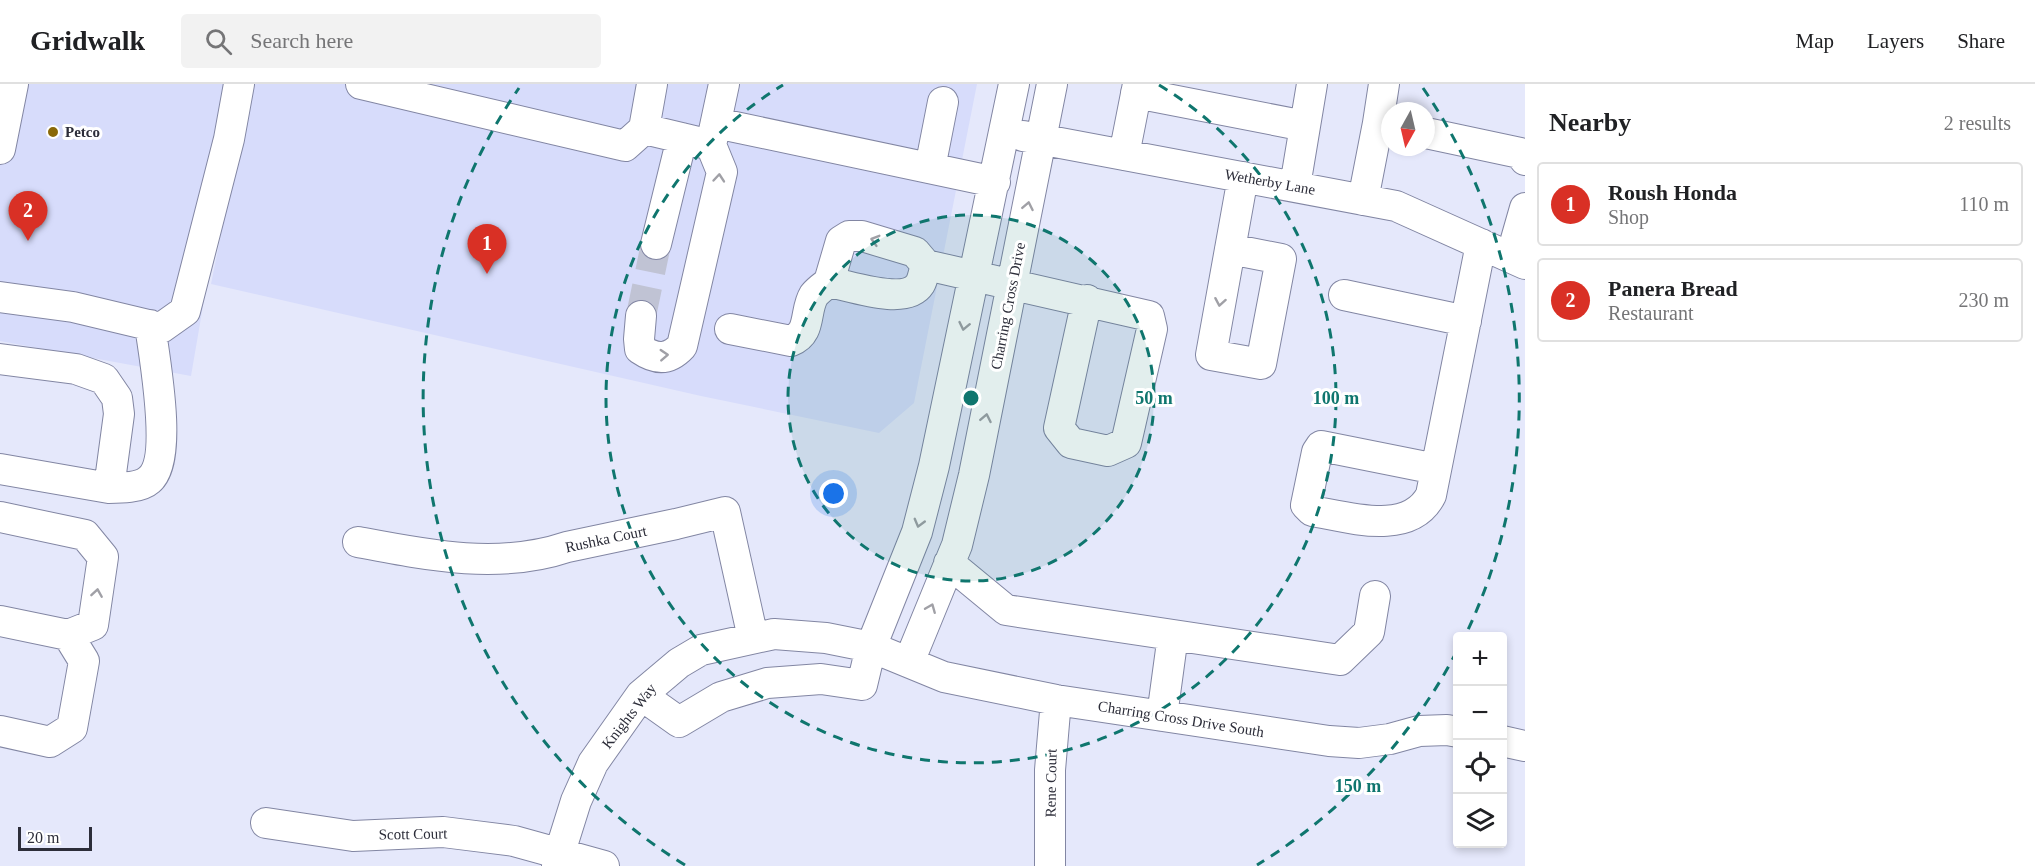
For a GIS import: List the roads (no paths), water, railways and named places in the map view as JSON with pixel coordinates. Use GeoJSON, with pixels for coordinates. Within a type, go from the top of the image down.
{"type":"FeatureCollection","features":[{"type":"Feature","properties":{"kind":"street"},"geometry":{"type":"LineString","coordinates":[[0,149],[13,84]]}},
{"type":"Feature","properties":{"kind":"street"},"geometry":{"type":"LineString","coordinates":[[0,297],[73,307],[161,328],[185,311],[229,139],[239,84]]}},
{"type":"Feature","properties":{"kind":"street"},"geometry":{"type":"LineString","coordinates":[[361,84],[434,92],[625,146],[645,129],[652,84]]}},
{"type":"Feature","properties":{"kind":"street"},"geometry":{"type":"LineString","coordinates":[[641,316],[640,349],[648,355],[661,357],[674,355],[682,346],[722,172],[713,134],[724,84]]}},
{"type":"Feature","properties":{"kind":"street"},"geometry":{"type":"LineString","coordinates":[[641,695],[679,722],[721,697],[767,683],[821,679],[862,685],[871,647],[917,532],[934,466],[1014,84]]}},
{"type":"Feature","properties":{"kind":"street","name":"Charring Cross Drive"},"geometry":{"type":"LineString","coordinates":[[909,663],[957,545],[974,475],[1052,84]]}},
{"type":"Feature","properties":{"kind":"street"},"geometry":{"type":"LineString","coordinates":[[1295,186],[1312,84]]}},
{"type":"Feature","properties":{"kind":"street"},"geometry":{"type":"LineString","coordinates":[[1384,84],[1384,102]]}},
{"type":"Feature","properties":{"kind":"street"},"geometry":{"type":"LineString","coordinates":[[1124,155],[1137,88],[1305,126]]}},
{"type":"Feature","properties":{"kind":"street"},"geometry":{"type":"LineString","coordinates":[[930,168],[943,102]]}},
{"type":"Feature","properties":{"kind":"street"},"geometry":{"type":"LineString","coordinates":[[645,129],[682,138],[713,134],[930,168],[995,182]]}},
{"type":"Feature","properties":{"kind":"street","name":"Wetherby Lane"},"geometry":{"type":"LineString","coordinates":[[1005,133],[1396,206],[1518,260]]}},
{"type":"Feature","properties":{"kind":"street"},"geometry":{"type":"LineString","coordinates":[[1363,200],[1381,135]]}},
{"type":"Feature","properties":{"kind":"street"},"geometry":{"type":"LineString","coordinates":[[1435,135],[1520,153],[1525,160]]}},
{"type":"Feature","properties":{"kind":"street"},"geometry":{"type":"LineString","coordinates":[[656,244],[682,138]]}},
{"type":"Feature","properties":{"kind":"street"},"geometry":{"type":"LineString","coordinates":[[1230,249],[1281,259],[1261,364],[1211,355],[1230,249],[1244,177]]}},
{"type":"Feature","properties":{"kind":"street"},"geometry":{"type":"LineString","coordinates":[[1518,260],[1525,208]]}},
{"type":"Feature","properties":{"kind":"street"},"geometry":{"type":"LineString","coordinates":[[730,328],[791,341],[798,338],[804,332],[813,298],[829,282],[841,241],[849,236],[862,236],[915,252],[926,266],[1087,300],[1149,316],[1152,329],[1126,443],[1108,451],[1071,443],[1059,428],[1087,300]]}},
{"type":"Feature","properties":{"kind":"street"},"geometry":{"type":"LineString","coordinates":[[1436,469],[1481,244]]}},
{"type":"Feature","properties":{"kind":"street"},"geometry":{"type":"LineString","coordinates":[[829,282],[896,296],[907,294],[917,288],[921,283],[926,266]]}},
{"type":"Feature","properties":{"kind":"street"},"geometry":{"type":"LineString","coordinates":[[1344,295],[1466,321]]}},
{"type":"Feature","properties":{"kind":"street"},"geometry":{"type":"LineString","coordinates":[[0,469],[109,488],[127,488],[149,481],[158,466],[162,434],[150,325]]}},
{"type":"Feature","properties":{"kind":"street"},"geometry":{"type":"LineString","coordinates":[[0,359],[76,369],[104,379],[117,398],[119,414],[109,488]]}},
{"type":"Feature","properties":{"kind":"street","name":"Rushka Court"},"geometry":{"type":"LineString","coordinates":[[358,542],[429,555],[510,559],[725,512],[753,639]]}},
{"type":"Feature","properties":{"kind":"street"},"geometry":{"type":"LineString","coordinates":[[0,517],[85,535],[103,557],[93,625],[68,635],[0,621]]}},
{"type":"Feature","properties":{"kind":"street"},"geometry":{"type":"LineString","coordinates":[[949,563],[1006,610],[1340,660],[1369,633],[1375,596]]}},
{"type":"Feature","properties":{"kind":"street","name":"Knights Way"},"geometry":{"type":"LineString","coordinates":[[558,859],[576,801],[593,763],[641,695],[679,663],[700,650],[774,634],[826,638],[871,647],[909,663]]}},
{"type":"Feature","properties":{"kind":"street"},"geometry":{"type":"LineString","coordinates":[[0,731],[50,742],[72,728],[84,661],[68,635]]}},
{"type":"Feature","properties":{"kind":"street"},"geometry":{"type":"LineString","coordinates":[[1162,716],[1173,635]]}},
{"type":"Feature","properties":{"kind":"street","name":"Charring Cross Drive South"},"geometry":{"type":"LineString","coordinates":[[909,663],[944,677],[1056,700],[1329,741],[1359,743],[1390,739],[1419,730],[1453,731]]}},
{"type":"Feature","properties":{"kind":"street","name":"Rene Court"},"geometry":{"type":"LineString","coordinates":[[1050,866],[1050,770],[1056,700]]}},
{"type":"Feature","properties":{"kind":"street"},"geometry":{"type":"LineString","coordinates":[[1507,742],[1525,746]]}},
{"type":"Feature","properties":{"kind":"street","name":"Scott Court"},"geometry":{"type":"LineString","coordinates":[[267,823],[353,836],[443,832],[514,841],[558,859],[604,866]]}},
{"type":"Feature","properties":{"kind":"tunnel"},"geometry":{"type":"LineString","coordinates":[[641,316],[656,244]]}},
{"type":"Feature","properties":{"kind":"place","name":"Petco"},"geometry":{"type":"Point","coordinates":[53,132]}},
{"type":"Feature","properties":{"kind":"place","name":"Panera Bread"},"geometry":{"type":"Point","coordinates":[28,241]}},
{"type":"Feature","properties":{"kind":"place","name":"Roush Honda"},"geometry":{"type":"Point","coordinates":[487,274]}}]}
